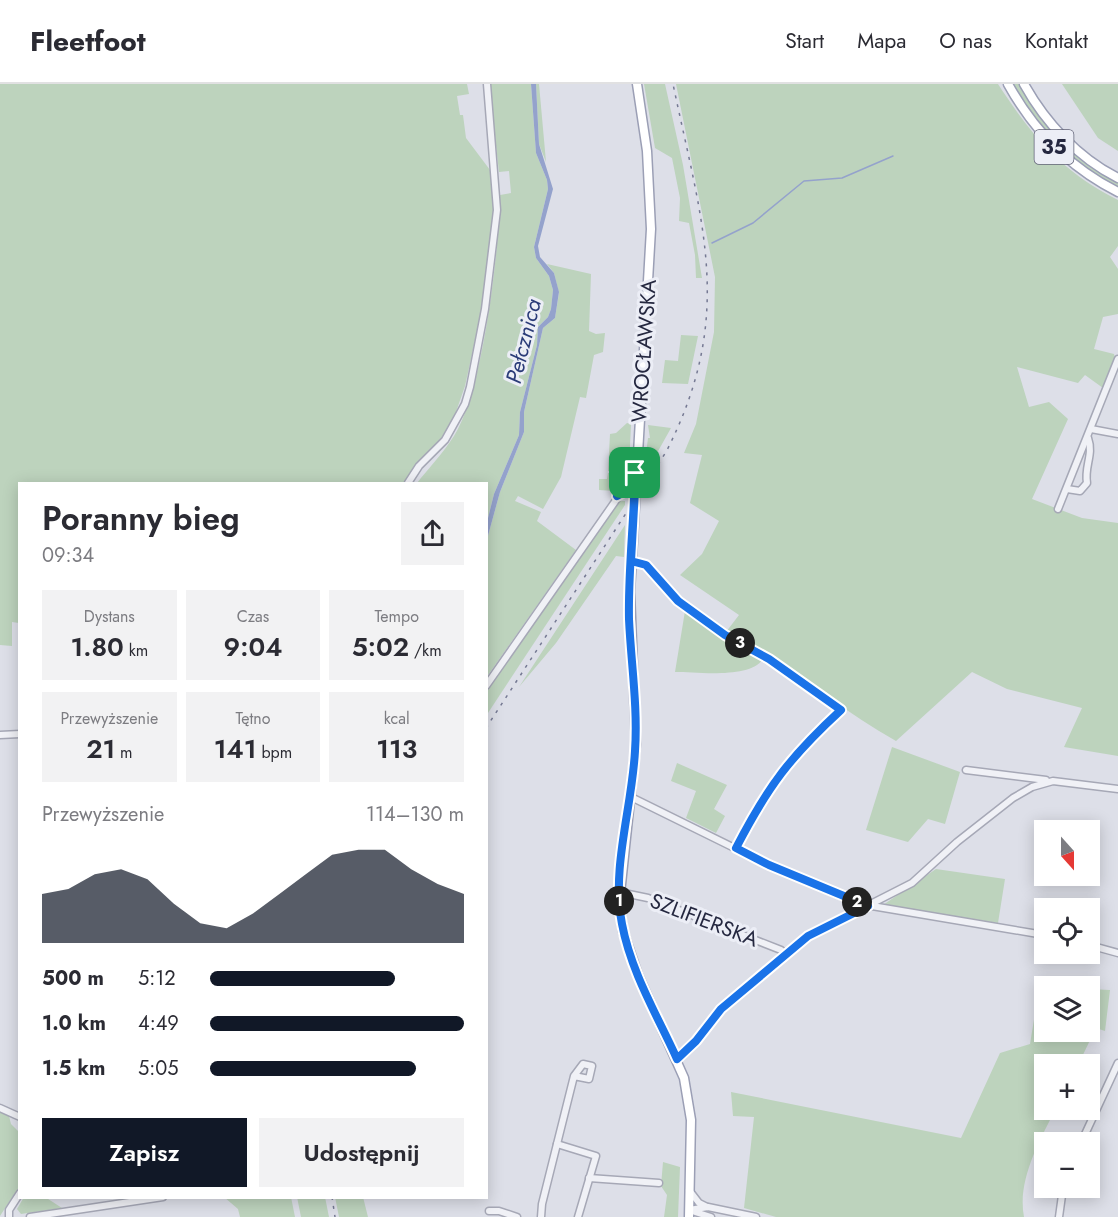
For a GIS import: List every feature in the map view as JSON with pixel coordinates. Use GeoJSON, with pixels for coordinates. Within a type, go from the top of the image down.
{"type":"FeatureCollection","features":[{"type":"Feature","properties":{"kind":"main road","name":"WROCŁAWSKA"},"geometry":{"type":"LineString","coordinates":[[637,84],[646,137],[651,211],[635,473],[629,620],[636,735],[619,892],[622,922],[629,952],[684,1078],[690,1111],[688,1213]]}},
{"type":"Feature","properties":{"kind":"main road","name":"35"},"geometry":{"type":"LineString","coordinates":[[1008,84],[1027,115],[1054,147],[1083,171],[1118,192]]}},
{"type":"Feature","properties":{"kind":"main road","name":"35"},"geometry":{"type":"LineString","coordinates":[[1024,84],[1040,110],[1062,135],[1085,156],[1118,178]]}},
{"type":"Feature","properties":{"kind":"street"},"geometry":{"type":"LineString","coordinates":[[409,482],[419,466],[445,440],[465,404],[470,387],[485,309],[497,210],[487,84]]}},
{"type":"Feature","properties":{"kind":"street"},"geometry":{"type":"LineString","coordinates":[[1058,509],[1118,359]]}},
{"type":"Feature","properties":{"kind":"street"},"geometry":{"type":"LineString","coordinates":[[1091,429],[1118,434]]}},
{"type":"Feature","properties":{"kind":"street"},"geometry":{"type":"LineString","coordinates":[[1067,489],[1080,491],[1087,483],[1085,472],[1092,454],[1088,438]]}},
{"type":"Feature","properties":{"kind":"street"},"geometry":{"type":"LineString","coordinates":[[488,683],[635,473]]}},
{"type":"Feature","properties":{"kind":"street"},"geometry":{"type":"LineString","coordinates":[[617,496],[635,490]]}},
{"type":"Feature","properties":{"kind":"street"},"geometry":{"type":"LineString","coordinates":[[631,561],[646,565],[678,601],[716,628],[769,659],[841,710],[787,763],[761,800],[736,848]]}},
{"type":"Feature","properties":{"kind":"street"},"geometry":{"type":"LineString","coordinates":[[0,735],[18,734]]}},
{"type":"Feature","properties":{"kind":"street"},"geometry":{"type":"LineString","coordinates":[[966,770],[1118,789]]}},
{"type":"Feature","properties":{"kind":"street"},"geometry":{"type":"LineString","coordinates":[[677,1059],[696,1041],[721,1009],[808,936],[912,883],[957,842],[1013,798],[1032,787],[1053,781]]}},
{"type":"Feature","properties":{"kind":"street"},"geometry":{"type":"LineString","coordinates":[[631,797],[769,865],[868,906],[1034,933]]}},
{"type":"Feature","properties":{"kind":"street","name":"SZLIFIERSKA"},"geometry":{"type":"LineString","coordinates":[[619,892],[648,898],[781,950],[786,954]]}},
{"type":"Feature","properties":{"kind":"street"},"geometry":{"type":"LineString","coordinates":[[1100,948],[1118,953]]}},
{"type":"Feature","properties":{"kind":"street"},"geometry":{"type":"LineString","coordinates":[[1086,1132],[1118,1063]]}},
{"type":"Feature","properties":{"kind":"street"},"geometry":{"type":"LineString","coordinates":[[541,1217],[542,1204],[574,1076]]}},
{"type":"Feature","properties":{"kind":"street"},"geometry":{"type":"LineString","coordinates":[[0,1108],[18,1116]]}},
{"type":"Feature","properties":{"kind":"street"},"geometry":{"type":"LineString","coordinates":[[557,1144],[596,1156],[578,1217]]}},
{"type":"Feature","properties":{"kind":"street"},"geometry":{"type":"LineString","coordinates":[[590,1178],[659,1184]]}},
{"type":"Feature","properties":{"kind":"street"},"geometry":{"type":"LineString","coordinates":[[689,1190],[699,1203],[708,1207],[756,1217]]}},
{"type":"Feature","properties":{"kind":"street"},"geometry":{"type":"LineString","coordinates":[[9,1217],[9,1210],[18,1196]]}},
{"type":"Feature","properties":{"kind":"street"},"geometry":{"type":"LineString","coordinates":[[1059,1217],[1062,1198]]}},
{"type":"Feature","properties":{"kind":"street"},"geometry":{"type":"LineString","coordinates":[[30,1217],[150,1199]]}},
{"type":"Feature","properties":{"kind":"street"},"geometry":{"type":"LineString","coordinates":[[688,1213],[708,1207]]}},
{"type":"Feature","properties":{"kind":"street"},"geometry":{"type":"LineString","coordinates":[[489,1211],[499,1210],[517,1217]]}},
{"type":"Feature","properties":{"kind":"street"},"geometry":{"type":"LineString","coordinates":[[688,1213],[707,1217]]}},
{"type":"Feature","properties":{"kind":"green space"},"geometry":{"type":"Polygon","coordinates":[[[0,84],[467,84],[469,94],[457,96],[460,115],[463,115],[466,138],[493,174],[494,210],[482,309],[465,386],[449,432],[410,482],[18,482],[18,623],[12,622],[12,646],[0,645],[0,84]]]}},
{"type":"Feature","properties":{"kind":"green space"},"geometry":{"type":"Polygon","coordinates":[[[489,84],[531,84],[536,153],[547,180],[548,189],[534,247],[536,258],[549,276],[553,290],[548,317],[538,327],[537,345],[520,412],[519,435],[494,494],[488,518],[488,482],[418,482],[454,436],[473,387],[488,320],[500,195],[511,193],[509,171],[499,172],[489,84]]]}},
{"type":"Feature","properties":{"kind":"green space"},"geometry":{"type":"Polygon","coordinates":[[[536,84],[539,84],[546,162],[539,144],[536,84]]]}},
{"type":"Feature","properties":{"kind":"green space"},"geometry":{"type":"Polygon","coordinates":[[[644,84],[665,84],[683,165],[702,278],[696,278],[695,255],[689,223],[679,221],[680,198],[672,158],[655,148],[644,84]]]}},
{"type":"Feature","properties":{"kind":"green space"},"geometry":{"type":"Polygon","coordinates":[[[676,84],[998,84],[1023,120],[1049,151],[1080,177],[1118,200],[1118,246],[1110,257],[1118,269],[1118,314],[1103,317],[1094,349],[1114,354],[1115,358],[1103,388],[1085,375],[1078,383],[1017,367],[1029,407],[1049,402],[1068,419],[1032,499],[1082,518],[1118,523],[1118,756],[1064,747],[1082,708],[1007,689],[972,672],[896,741],[770,658],[726,632],[739,615],[680,575],[702,554],[719,521],[690,503],[702,455],[684,453],[696,424],[714,332],[715,277],[676,84]]]}},
{"type":"Feature","properties":{"kind":"green space"},"geometry":{"type":"Polygon","coordinates":[[[1012,84],[1019,84],[1032,104],[1118,182],[1118,188],[1071,156],[1045,130],[1012,84]]]}},
{"type":"Feature","properties":{"kind":"green space"},"geometry":{"type":"Polygon","coordinates":[[[1062,84],[1118,84],[1118,151],[1098,138],[1062,84]]]}},
{"type":"Feature","properties":{"kind":"green space"},"geometry":{"type":"Polygon","coordinates":[[[547,264],[591,274],[589,331],[596,334],[605,333],[603,352],[594,355],[586,398],[580,397],[561,477],[543,509],[518,496],[515,501],[541,512],[537,521],[576,550],[488,675],[488,536],[500,492],[524,432],[524,412],[543,328],[555,318],[559,293],[554,273],[547,264]]]}},
{"type":"Feature","properties":{"kind":"green space"},"geometry":{"type":"Polygon","coordinates":[[[681,335],[698,336],[688,384],[662,383],[665,360],[678,361],[681,335]]]}},
{"type":"Feature","properties":{"kind":"green space"},"geometry":{"type":"Polygon","coordinates":[[[627,423],[631,424],[629,468],[627,472],[608,471],[610,434],[616,433],[627,423]]]}},
{"type":"Feature","properties":{"kind":"green space"},"geometry":{"type":"Polygon","coordinates":[[[648,425],[671,428],[643,478],[648,438],[650,438],[648,425]]]}},
{"type":"Feature","properties":{"kind":"green space"},"geometry":{"type":"Polygon","coordinates":[[[608,473],[626,474],[614,491],[599,490],[599,479],[607,479],[608,473]]]}},
{"type":"Feature","properties":{"kind":"green space"},"geometry":{"type":"Polygon","coordinates":[[[619,501],[625,501],[625,505],[488,713],[488,690],[619,501]]]}},
{"type":"Feature","properties":{"kind":"green space"},"geometry":{"type":"Polygon","coordinates":[[[625,525],[624,557],[616,556],[556,643],[519,687],[625,525]]]}},
{"type":"Feature","properties":{"kind":"green space"},"geometry":{"type":"Polygon","coordinates":[[[685,611],[763,659],[756,665],[736,672],[675,672],[685,611]]]}},
{"type":"Feature","properties":{"kind":"green space"},"geometry":{"type":"Polygon","coordinates":[[[892,747],[960,772],[945,824],[928,819],[908,842],[866,830],[892,747]]]}},
{"type":"Feature","properties":{"kind":"green space"},"geometry":{"type":"Polygon","coordinates":[[[677,763],[727,785],[714,809],[725,816],[716,833],[686,818],[696,791],[671,781],[677,763]]]}},
{"type":"Feature","properties":{"kind":"green space"},"geometry":{"type":"Polygon","coordinates":[[[936,869],[1005,879],[998,923],[883,905],[936,869]]]}},
{"type":"Feature","properties":{"kind":"green space"},"geometry":{"type":"Polygon","coordinates":[[[1100,990],[1110,990],[1105,1031],[1100,1029],[1100,990]]]}},
{"type":"Feature","properties":{"kind":"green space"},"geometry":{"type":"Polygon","coordinates":[[[1034,1020],[1034,1042],[1089,1042],[1083,1054],[1034,1054],[1034,1120],[1050,1120],[1044,1132],[1034,1132],[1034,1154],[1024,1190],[1024,1217],[776,1217],[744,1208],[754,1117],[733,1116],[731,1092],[961,1138],[1000,1053],[1030,1044],[1034,1020]]]}},
{"type":"Feature","properties":{"kind":"green space"},"geometry":{"type":"Polygon","coordinates":[[[0,1111],[9,1116],[11,1124],[18,1131],[18,1189],[0,1216],[0,1111]]]}},
{"type":"Feature","properties":{"kind":"green space"},"geometry":{"type":"Polygon","coordinates":[[[663,1162],[680,1167],[678,1217],[664,1217],[667,1195],[661,1186],[663,1162]]]}},
{"type":"Feature","properties":{"kind":"green space"},"geometry":{"type":"Polygon","coordinates":[[[23,1199],[48,1199],[62,1208],[21,1214],[17,1209],[23,1199]]]}},
{"type":"Feature","properties":{"kind":"green space"},"geometry":{"type":"Polygon","coordinates":[[[226,1199],[291,1199],[295,1217],[240,1217],[238,1209],[226,1199]]]}},
{"type":"Feature","properties":{"kind":"green space"},"geometry":{"type":"Polygon","coordinates":[[[297,1199],[325,1199],[329,1217],[301,1217],[297,1199]]]}},
{"type":"Feature","properties":{"kind":"green space"},"geometry":{"type":"Polygon","coordinates":[[[335,1199],[364,1199],[368,1217],[339,1217],[335,1199]]]}},
{"type":"Feature","properties":{"kind":"water"},"geometry":{"type":"Polygon","coordinates":[[[531,84],[536,84],[539,144],[553,189],[538,246],[540,257],[554,273],[559,292],[555,318],[543,328],[524,412],[524,432],[500,492],[488,536],[488,518],[494,494],[519,435],[520,412],[537,345],[538,327],[548,317],[551,309],[553,290],[549,276],[536,258],[534,247],[548,189],[547,180],[536,153],[531,84]]]}},
{"type":"Feature","properties":{"kind":"waterway"},"geometry":{"type":"LineString","coordinates":[[712,243],[753,223],[804,181],[842,178],[893,156]]}},
{"type":"Feature","properties":{"kind":"railway"},"geometry":{"type":"LineString","coordinates":[[488,725],[666,452],[688,403],[701,357],[707,313],[707,270],[694,181],[673,84]]}},
{"type":"Feature","properties":{"kind":"railway"},"geometry":{"type":"LineString","coordinates":[[332,1199],[335,1217]]}},
{"type":"Feature","properties":{"kind":"route"},"geometry":{"type":"LineString","coordinates":[[635,473],[617,496],[628,490],[635,490],[631,561],[638,561],[646,565],[678,601],[725,635],[769,659],[841,710],[805,743],[771,784],[736,848],[769,865],[868,906],[808,936],[721,1009],[696,1041],[677,1059],[640,981],[629,952],[619,903],[620,876],[636,744],[629,607],[633,513],[635,490],[635,473]]}},
{"type":"Feature","properties":{"kind":"water label","name":"Pełcznica"},"geometry":{"type":"Point","coordinates":[523,341]}}]}
